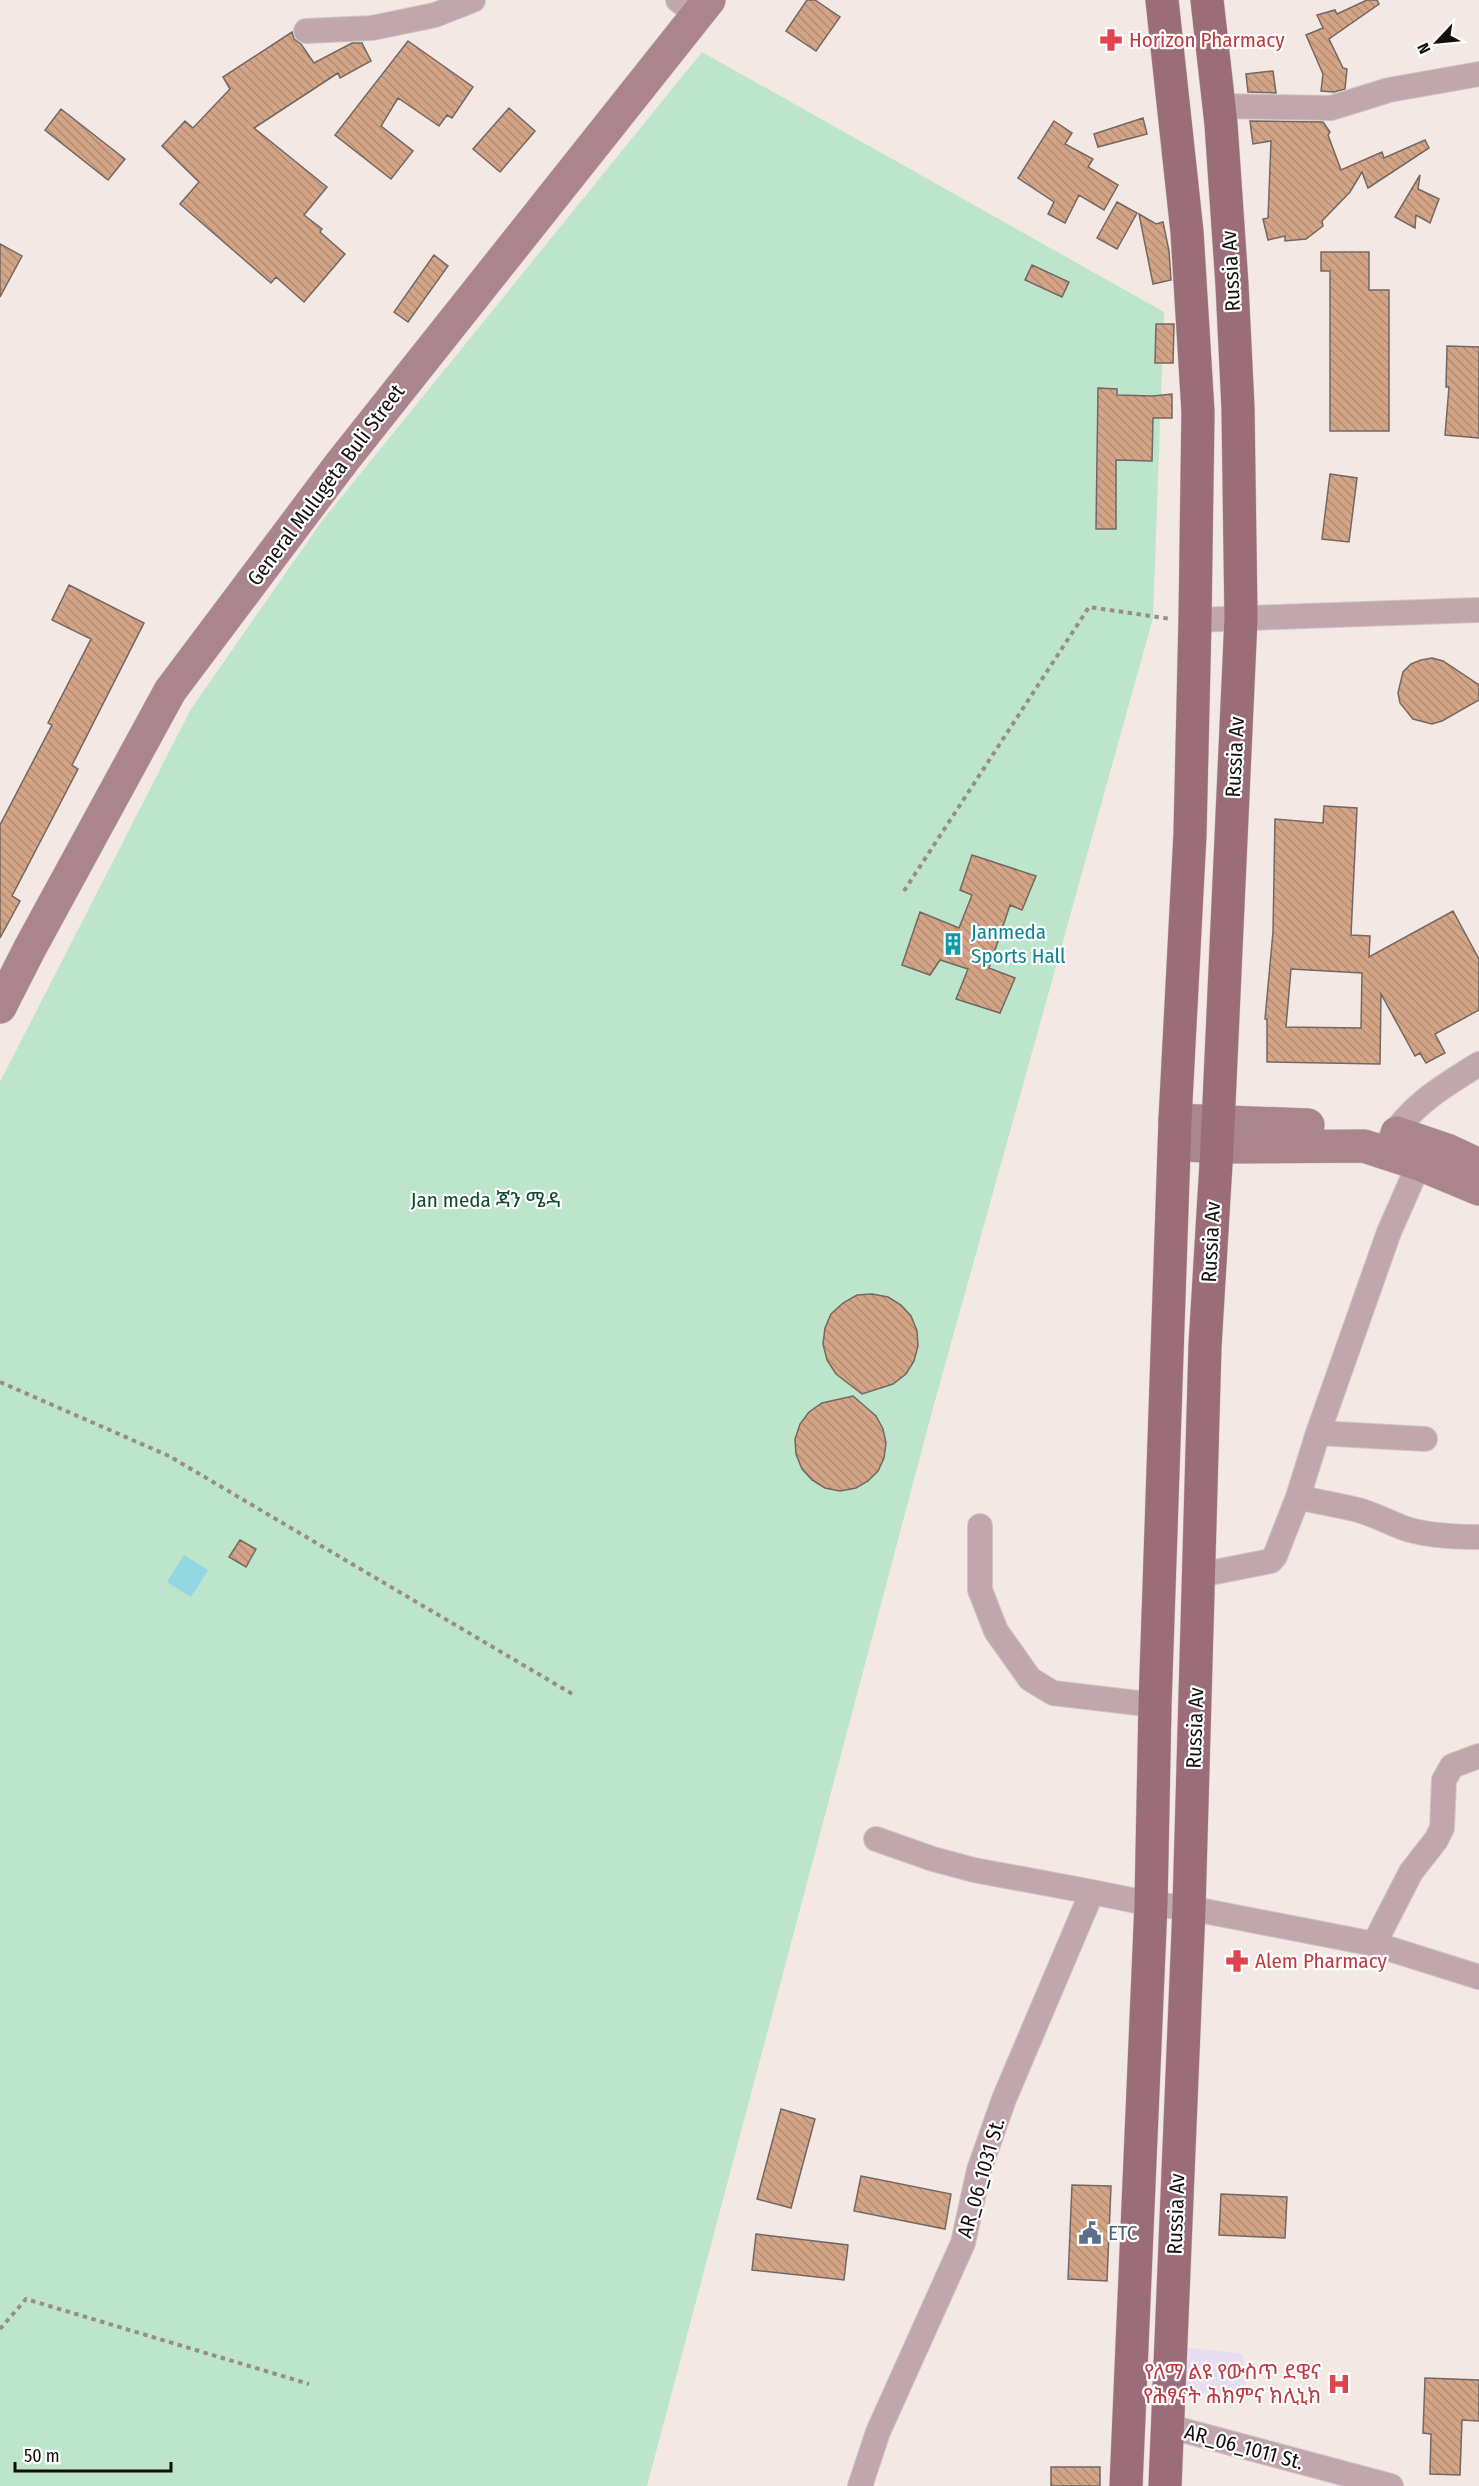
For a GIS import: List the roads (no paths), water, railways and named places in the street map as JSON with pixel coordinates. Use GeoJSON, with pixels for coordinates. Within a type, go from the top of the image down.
{"type":"FeatureCollection","features":[{"type":"Feature","properties":{"kind":"main road","name":"Russia Av"},"geometry":{"type":"LineString","coordinates":[[1126,2486],[1151,1905],[1155,1705],[1175,1132],[1190,834],[1195,620],[1198,412],[1187,232],[1162,0]]}},
{"type":"Feature","properties":{"kind":"main road","name":"Russia Av"},"geometry":{"type":"LineString","coordinates":[[1165,2486],[1189,1908],[1205,1346],[1241,618],[1238,408],[1219,106],[1207,0]]}},
{"type":"Feature","properties":{"kind":"main road","name":"General Mulugeta Buli Street"},"geometry":{"type":"LineString","coordinates":[[0,1007],[35,938],[170,691],[342,462],[694,5]]}},
{"type":"Feature","properties":{"kind":"main road"},"geometry":{"type":"LineString","coordinates":[[1168,54],[1214,49]]}},
{"type":"Feature","properties":{"kind":"main road"},"geometry":{"type":"LineString","coordinates":[[1175,1132],[1364,1146],[1388,1141],[1447,1150],[1479,1165]]}},
{"type":"Feature","properties":{"kind":"main road"},"geometry":{"type":"LineString","coordinates":[[1388,1141],[1419,1164],[1479,1189]]}},
{"type":"Feature","properties":{"kind":"street"},"geometry":{"type":"LineString","coordinates":[[306,31],[372,28],[435,15],[473,0]]}},
{"type":"Feature","properties":{"kind":"street"},"geometry":{"type":"LineString","coordinates":[[1219,106],[1331,108],[1389,90],[1479,74]]}},
{"type":"Feature","properties":{"kind":"street"},"geometry":{"type":"LineString","coordinates":[[1195,620],[1479,610]]}},
{"type":"Feature","properties":{"kind":"street"},"geometry":{"type":"LineString","coordinates":[[1388,1141],[1428,1096],[1479,1064]]}},
{"type":"Feature","properties":{"kind":"street"},"geometry":{"type":"LineString","coordinates":[[1200,1575],[1271,1561],[1275,1556],[1298,1497],[1318,1433],[1389,1232],[1419,1164]]}},
{"type":"Feature","properties":{"kind":"street"},"geometry":{"type":"LineString","coordinates":[[1318,1433],[1425,1439]]}},
{"type":"Feature","properties":{"kind":"street"},"geometry":{"type":"LineString","coordinates":[[1298,1497],[1356,1509],[1402,1527],[1420,1531],[1459,1537],[1479,1537]]}},
{"type":"Feature","properties":{"kind":"street"},"geometry":{"type":"LineString","coordinates":[[980,1526],[980,1590],[996,1631],[1030,1678],[1053,1693],[1155,1705]]}},
{"type":"Feature","properties":{"kind":"street"},"geometry":{"type":"LineString","coordinates":[[1374,1944],[1411,1872],[1436,1840],[1442,1828],[1444,1780],[1452,1766],[1479,1756]]}},
{"type":"Feature","properties":{"kind":"street"},"geometry":{"type":"LineString","coordinates":[[876,1839],[933,1859],[974,1870],[1151,1905],[1189,1908],[1374,1944],[1476,1972]]}},
{"type":"Feature","properties":{"kind":"street","name":"AR_06_1031 St."},"geometry":{"type":"LineString","coordinates":[[860,2486],[878,2432],[963,2242],[978,2170],[1004,2099],[1092,1892]]}},
{"type":"Feature","properties":{"kind":"street","name":"AR_06_1011 St."},"geometry":{"type":"LineString","coordinates":[[1167,2426],[1391,2486]]}},
{"type":"Feature","properties":{"kind":"water"},"geometry":{"type":"Polygon","coordinates":[[[184,1555],[208,1570],[191,1597],[167,1582],[184,1555]]]}},
{"type":"Feature","properties":{"kind":"place","name":"Horizon Pharmacy"},"geometry":{"type":"Point","coordinates":[1111,40]}},
{"type":"Feature","properties":{"kind":"place","name":"Janmeda Sports Hall"},"geometry":{"type":"Point","coordinates":[953,944]}},
{"type":"Feature","properties":{"kind":"place","name":"Alem Pharmacy"},"geometry":{"type":"Point","coordinates":[1237,1961]}},
{"type":"Feature","properties":{"kind":"place","name":"ETC"},"geometry":{"type":"Point","coordinates":[1090,2233]}},
{"type":"Feature","properties":{"kind":"place","name":"የለማ ልዩ የውስጥ ደዌና የሕፃናት ሕክምና ክሊኒክ"},"geometry":{"type":"Point","coordinates":[1339,2384]}},
{"type":"Feature","properties":{"kind":"park label","name":"Jan meda ጃን ሜዳ"},"geometry":{"type":"Point","coordinates":[486,1200]}}]}
